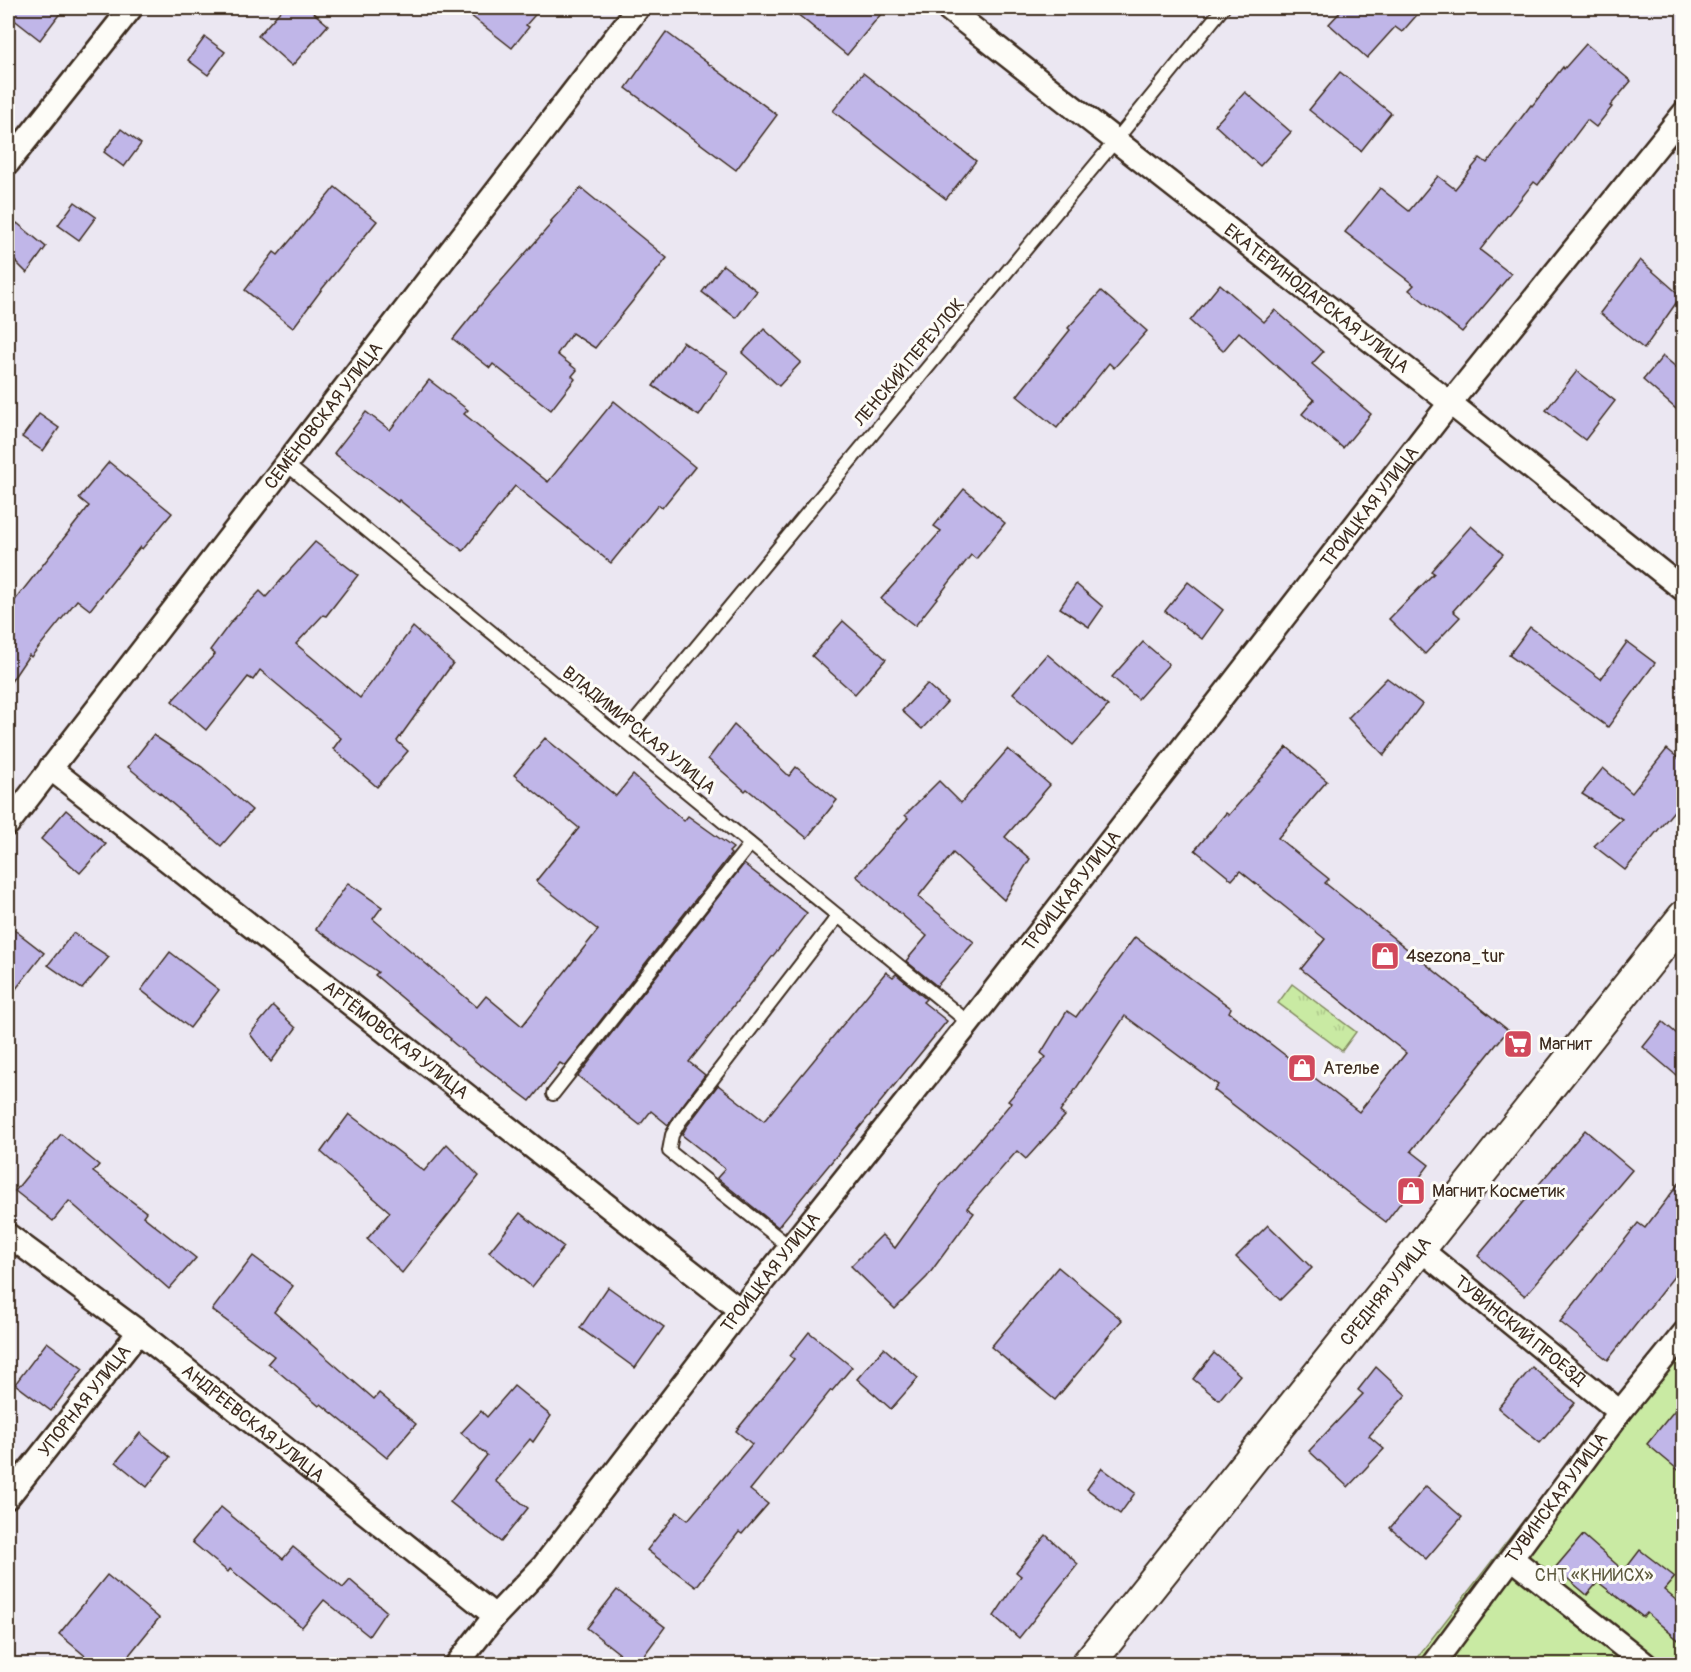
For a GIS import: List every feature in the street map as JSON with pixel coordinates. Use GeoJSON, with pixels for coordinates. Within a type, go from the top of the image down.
{"type":"FeatureCollection","features":[{"type":"Feature","properties":{"kind":"street"},"geometry":{"type":"LineString","coordinates":[[8,163],[131,8]]}},
{"type":"Feature","properties":{"kind":"street","name":"СЕМЁНОВСКАЯ УЛИЦА"},"geometry":{"type":"LineString","coordinates":[[8,824],[638,8]]}},
{"type":"Feature","properties":{"kind":"street","name":"ЕКАТЕРИНОДАРСКАЯ УЛИЦА"},"geometry":{"type":"LineString","coordinates":[[946,8],[1450,403],[1683,590]]}},
{"type":"Feature","properties":{"kind":"street","name":"ТРОИЦКАЯ УЛИЦА"},"geometry":{"type":"LineString","coordinates":[[457,1665],[495,1616],[544,1565],[740,1310],[969,1023],[1450,403],[1683,113]]}},
{"type":"Feature","properties":{"kind":"street","name":"АРТЁМОВСКАЯ УЛИЦА"},"geometry":{"type":"LineString","coordinates":[[50,768],[740,1310]]}},
{"type":"Feature","properties":{"kind":"street","name":"СРЕДНЯЯ УЛИЦА"},"geometry":{"type":"LineString","coordinates":[[1088,1665],[1683,917]]}},
{"type":"Feature","properties":{"kind":"street","name":"АНДРЕЕВСКАЯ УЛИЦА"},"geometry":{"type":"LineString","coordinates":[[8,1235],[139,1332],[495,1616]]}},
{"type":"Feature","properties":{"kind":"street","name":"ТУВИНСКИЙ ПРОЕЗД"},"geometry":{"type":"LineString","coordinates":[[1420,1249],[1620,1412]]}},
{"type":"Feature","properties":{"kind":"street","name":"УПОРНАЯ УЛИЦА"},"geometry":{"type":"LineString","coordinates":[[8,1497],[139,1332]]}},
{"type":"Feature","properties":{"kind":"street","name":"ТУВИНСКАЯ УЛИЦА"},"geometry":{"type":"LineString","coordinates":[[1433,1665],[1620,1412],[1683,1334]]}},
{"type":"Feature","properties":{"kind":"street"},"geometry":{"type":"LineString","coordinates":[[1513,1558],[1644,1665]]}},
{"type":"Feature","properties":{"kind":"lane","name":"ЛЕНСКИЙ ПЕРЕУЛОК"},"geometry":{"type":"LineString","coordinates":[[621,738],[1223,8]]}},
{"type":"Feature","properties":{"kind":"lane","name":"ВЛАДИМИРСКАЯ УЛИЦА"},"geometry":{"type":"LineString","coordinates":[[286,464],[969,1023]]}},
{"type":"Feature","properties":{"kind":"lane"},"geometry":{"type":"LineString","coordinates":[[553,1094],[750,844]]}},
{"type":"Feature","properties":{"kind":"lane"},"geometry":{"type":"LineString","coordinates":[[790,1247],[669,1151],[672,1135],[680,1121],[838,916]]}},
{"type":"Feature","properties":{"kind":"green space"},"geometry":{"type":"Polygon","coordinates":[[[1292,984],[1356,1032],[1342,1051],[1278,1003],[1292,984]]]}},
{"type":"Feature","properties":{"kind":"green space","name":"СНТ «КНИИСХ»"},"geometry":{"type":"Polygon","coordinates":[[[1682,1316],[1684,1317],[1683,1664],[1412,1664],[1682,1316]]]}},
{"type":"Feature","properties":{"kind":"building"},"geometry":{"type":"Polygon","coordinates":[[[8,8],[64,8],[40,40],[8,15],[8,8]]]}},
{"type":"Feature","properties":{"kind":"building"},"geometry":{"type":"Polygon","coordinates":[[[283,8],[308,8],[328,25],[292,66],[258,36],[283,8]]]}},
{"type":"Feature","properties":{"kind":"building"},"geometry":{"type":"Polygon","coordinates":[[[461,8],[541,8],[526,25],[529,27],[512,48],[461,8]]]}},
{"type":"Feature","properties":{"kind":"building"},"geometry":{"type":"Polygon","coordinates":[[[790,8],[886,8],[847,55],[790,8]]]}},
{"type":"Feature","properties":{"kind":"building"},"geometry":{"type":"Polygon","coordinates":[[[1344,8],[1423,8],[1402,32],[1395,27],[1367,58],[1329,24],[1344,8]]]}},
{"type":"Feature","properties":{"kind":"building"},"geometry":{"type":"Polygon","coordinates":[[[666,32],[777,115],[736,170],[626,88],[666,32]]]}},
{"type":"Feature","properties":{"kind":"building"},"geometry":{"type":"Polygon","coordinates":[[[205,37],[225,52],[208,75],[188,60],[205,37]]]}},
{"type":"Feature","properties":{"kind":"building"},"geometry":{"type":"Polygon","coordinates":[[[1586,44],[1631,81],[1596,127],[1587,120],[1538,185],[1534,182],[1480,250],[1511,274],[1462,332],[1409,290],[1414,285],[1345,232],[1380,188],[1409,211],[1438,176],[1455,189],[1480,158],[1487,163],[1531,105],[1586,44]]]}},
{"type":"Feature","properties":{"kind":"building"},"geometry":{"type":"Polygon","coordinates":[[[1340,72],[1391,113],[1361,151],[1309,110],[1340,72]]]}},
{"type":"Feature","properties":{"kind":"building"},"geometry":{"type":"Polygon","coordinates":[[[863,73],[976,161],[946,199],[833,111],[863,73]]]}},
{"type":"Feature","properties":{"kind":"building"},"geometry":{"type":"Polygon","coordinates":[[[1245,92],[1291,132],[1260,166],[1215,125],[1245,92]]]}},
{"type":"Feature","properties":{"kind":"building"},"geometry":{"type":"Polygon","coordinates":[[[121,129],[141,144],[124,167],[104,152],[121,129]]]}},
{"type":"Feature","properties":{"kind":"building"},"geometry":{"type":"Polygon","coordinates":[[[335,187],[377,221],[293,328],[245,290],[274,252],[278,255],[335,187]]]}},
{"type":"Feature","properties":{"kind":"building"},"geometry":{"type":"Polygon","coordinates":[[[581,188],[667,258],[595,348],[572,333],[557,354],[577,370],[572,376],[575,379],[551,410],[493,364],[490,368],[453,339],[581,188]]]}},
{"type":"Feature","properties":{"kind":"building"},"geometry":{"type":"Polygon","coordinates":[[[75,202],[96,217],[79,240],[58,225],[75,202]]]}},
{"type":"Feature","properties":{"kind":"building"},"geometry":{"type":"Polygon","coordinates":[[[17,223],[46,247],[27,273],[8,254],[8,236],[17,223]]]}},
{"type":"Feature","properties":{"kind":"building"},"geometry":{"type":"Polygon","coordinates":[[[1640,260],[1681,296],[1644,349],[1600,313],[1640,260]]]}},
{"type":"Feature","properties":{"kind":"building"},"geometry":{"type":"Polygon","coordinates":[[[723,265],[757,291],[736,318],[702,292],[723,265]]]}},
{"type":"Feature","properties":{"kind":"building"},"geometry":{"type":"Polygon","coordinates":[[[1220,284],[1264,322],[1275,310],[1323,352],[1312,364],[1371,414],[1343,448],[1302,414],[1314,400],[1239,332],[1223,351],[1190,321],[1220,284]]]}},
{"type":"Feature","properties":{"kind":"building"},"geometry":{"type":"Polygon","coordinates":[[[1101,291],[1147,331],[1114,368],[1109,363],[1057,428],[1017,396],[1070,330],[1068,328],[1101,291]]]}},
{"type":"Feature","properties":{"kind":"building"},"geometry":{"type":"Polygon","coordinates":[[[764,329],[801,362],[779,386],[742,353],[764,329]]]}},
{"type":"Feature","properties":{"kind":"building"},"geometry":{"type":"Polygon","coordinates":[[[683,342],[728,372],[699,416],[653,386],[683,342]]]}},
{"type":"Feature","properties":{"kind":"building"},"geometry":{"type":"Polygon","coordinates":[[[1663,356],[1683,373],[1683,415],[1643,380],[1663,356]]]}},
{"type":"Feature","properties":{"kind":"building"},"geometry":{"type":"Polygon","coordinates":[[[1577,371],[1615,401],[1585,440],[1546,410],[1577,371]]]}},
{"type":"Feature","properties":{"kind":"building"},"geometry":{"type":"Polygon","coordinates":[[[429,380],[468,410],[464,414],[548,482],[614,401],[695,467],[662,508],[658,505],[611,563],[515,486],[463,551],[399,500],[398,502],[334,453],[366,412],[390,430],[429,380]]]}},
{"type":"Feature","properties":{"kind":"building"},"geometry":{"type":"Polygon","coordinates":[[[39,414],[59,428],[43,451],[22,437],[39,414]]]}},
{"type":"Feature","properties":{"kind":"building"},"geometry":{"type":"Polygon","coordinates":[[[109,462],[172,513],[142,549],[140,547],[90,610],[77,600],[31,657],[29,655],[8,686],[8,609],[89,506],[79,498],[109,462]]]}},
{"type":"Feature","properties":{"kind":"building"},"geometry":{"type":"Polygon","coordinates":[[[964,489],[1005,523],[976,559],[971,555],[915,626],[881,599],[941,531],[934,526],[964,489]]]}},
{"type":"Feature","properties":{"kind":"building"},"geometry":{"type":"Polygon","coordinates":[[[1471,526],[1503,554],[1453,611],[1460,617],[1425,654],[1389,619],[1434,573],[1431,571],[1471,526]]]}},
{"type":"Feature","properties":{"kind":"building"},"geometry":{"type":"Polygon","coordinates":[[[315,542],[358,575],[326,616],[323,615],[296,644],[360,698],[413,627],[453,663],[397,741],[408,751],[377,787],[333,749],[341,738],[260,670],[253,680],[248,677],[206,730],[172,701],[215,654],[210,650],[231,622],[260,591],[266,597],[315,542]]]}},
{"type":"Feature","properties":{"kind":"building"},"geometry":{"type":"Polygon","coordinates":[[[1188,582],[1223,610],[1202,639],[1165,611],[1188,582]]]}},
{"type":"Feature","properties":{"kind":"building"},"geometry":{"type":"Polygon","coordinates":[[[1076,584],[1103,607],[1089,627],[1060,608],[1076,584]]]}},
{"type":"Feature","properties":{"kind":"building"},"geometry":{"type":"Polygon","coordinates":[[[843,621],[886,659],[855,694],[812,656],[843,621]]]}},
{"type":"Feature","properties":{"kind":"building"},"geometry":{"type":"Polygon","coordinates":[[[1530,627],[1601,679],[1627,642],[1655,663],[1608,727],[1509,655],[1530,627]]]}},
{"type":"Feature","properties":{"kind":"building"},"geometry":{"type":"Polygon","coordinates":[[[1143,642],[1169,664],[1138,699],[1112,677],[1143,642]]]}},
{"type":"Feature","properties":{"kind":"building"},"geometry":{"type":"Polygon","coordinates":[[[1047,654],[1108,706],[1073,745],[1013,693],[1047,654]]]}},
{"type":"Feature","properties":{"kind":"building"},"geometry":{"type":"Polygon","coordinates":[[[1387,678],[1422,704],[1384,755],[1348,718],[1387,678]]]}},
{"type":"Feature","properties":{"kind":"building"},"geometry":{"type":"Polygon","coordinates":[[[927,684],[947,702],[922,729],[902,711],[927,684]]]}},
{"type":"Feature","properties":{"kind":"building"},"geometry":{"type":"Polygon","coordinates":[[[734,725],[789,776],[796,767],[837,800],[807,838],[747,789],[745,791],[708,759],[734,725]]]}},
{"type":"Feature","properties":{"kind":"building"},"geometry":{"type":"Polygon","coordinates":[[[153,735],[202,767],[252,810],[221,846],[128,767],[153,735]]]}},
{"type":"Feature","properties":{"kind":"building"},"geometry":{"type":"Polygon","coordinates":[[[545,738],[616,796],[633,775],[684,821],[688,816],[733,848],[729,852],[731,854],[565,1066],[560,1063],[530,1101],[481,1066],[450,1040],[375,975],[378,972],[316,929],[348,883],[382,907],[373,919],[477,1007],[486,996],[522,1026],[598,930],[536,881],[579,828],[514,775],[545,738]]]}},
{"type":"Feature","properties":{"kind":"building"},"geometry":{"type":"Polygon","coordinates":[[[1287,747],[1327,781],[1278,838],[1329,879],[1325,883],[1508,1030],[1411,1151],[1429,1165],[1386,1222],[1214,1090],[1218,1085],[1125,1016],[1060,1112],[1065,1116],[1026,1159],[1017,1151],[967,1208],[974,1213],[927,1277],[895,1309],[851,1266],[882,1235],[895,1248],[942,1183],[1011,1103],[1008,1101],[1046,1057],[1041,1053],[1067,1011],[1076,1017],[1135,937],[1231,1008],[1229,1012],[1359,1112],[1406,1053],[1301,969],[1325,939],[1240,871],[1232,880],[1195,850],[1226,813],[1229,815],[1287,747]]]}},
{"type":"Feature","properties":{"kind":"building"},"geometry":{"type":"Polygon","coordinates":[[[1008,749],[1050,785],[1005,837],[1030,859],[1004,900],[953,853],[918,897],[974,942],[937,986],[906,961],[927,936],[856,876],[908,818],[905,815],[939,781],[961,803],[1008,749]]]}},
{"type":"Feature","properties":{"kind":"building"},"geometry":{"type":"Polygon","coordinates":[[[1667,749],[1683,762],[1683,800],[1625,870],[1594,846],[1622,819],[1582,794],[1603,768],[1632,793],[1667,749]]]}},
{"type":"Feature","properties":{"kind":"building"},"geometry":{"type":"Polygon","coordinates":[[[66,810],[106,844],[80,873],[41,839],[66,810]]]}},
{"type":"Feature","properties":{"kind":"building"},"geometry":{"type":"Polygon","coordinates":[[[744,864],[807,913],[689,1062],[705,1075],[668,1125],[651,1111],[640,1125],[578,1076],[744,864]]]}},
{"type":"Feature","properties":{"kind":"building"},"geometry":{"type":"Polygon","coordinates":[[[8,925],[44,953],[8,999],[8,925]]]}},
{"type":"Feature","properties":{"kind":"building"},"geometry":{"type":"Polygon","coordinates":[[[73,933],[109,957],[82,989],[48,965],[73,933]]]}},
{"type":"Feature","properties":{"kind":"building"},"geometry":{"type":"Polygon","coordinates":[[[170,952],[219,990],[190,1028],[141,990],[170,952]]]}},
{"type":"Feature","properties":{"kind":"building"},"geometry":{"type":"Polygon","coordinates":[[[886,972],[893,977],[896,974],[926,999],[923,1002],[947,1021],[778,1227],[717,1178],[725,1169],[682,1135],[718,1085],[764,1121],[886,972]]]}},
{"type":"Feature","properties":{"kind":"building"},"geometry":{"type":"Polygon","coordinates":[[[273,1006],[296,1028],[271,1062],[250,1034],[273,1006]]]}},
{"type":"Feature","properties":{"kind":"building"},"geometry":{"type":"Polygon","coordinates":[[[1663,1022],[1683,1039],[1683,1081],[1643,1047],[1663,1022]]]}},
{"type":"Feature","properties":{"kind":"building"},"geometry":{"type":"Polygon","coordinates":[[[349,1114],[424,1171],[447,1144],[479,1176],[402,1273],[367,1239],[390,1212],[321,1152],[349,1114]]]}},
{"type":"Feature","properties":{"kind":"building"},"geometry":{"type":"Polygon","coordinates":[[[1585,1130],[1632,1170],[1525,1296],[1478,1256],[1585,1130]]]}},
{"type":"Feature","properties":{"kind":"building"},"geometry":{"type":"Polygon","coordinates":[[[61,1134],[99,1165],[93,1172],[146,1212],[143,1216],[196,1258],[169,1289],[69,1201],[53,1221],[15,1191],[61,1134]]]}},
{"type":"Feature","properties":{"kind":"building"},"geometry":{"type":"Polygon","coordinates":[[[1683,1178],[1683,1265],[1608,1360],[1560,1322],[1638,1223],[1645,1228],[1683,1178]]]}},
{"type":"Feature","properties":{"kind":"building"},"geometry":{"type":"Polygon","coordinates":[[[520,1213],[564,1247],[532,1287],[489,1252],[520,1213]]]}},
{"type":"Feature","properties":{"kind":"building"},"geometry":{"type":"Polygon","coordinates":[[[1268,1225],[1312,1268],[1280,1300],[1236,1257],[1268,1225]]]}},
{"type":"Feature","properties":{"kind":"building"},"geometry":{"type":"Polygon","coordinates":[[[253,1256],[293,1286],[274,1312],[374,1399],[379,1393],[416,1424],[387,1458],[268,1363],[274,1356],[212,1310],[253,1256]]]}},
{"type":"Feature","properties":{"kind":"building"},"geometry":{"type":"Polygon","coordinates":[[[1058,1267],[1122,1320],[1055,1400],[991,1347],[1058,1267]]]}},
{"type":"Feature","properties":{"kind":"building"},"geometry":{"type":"Polygon","coordinates":[[[608,1287],[664,1327],[635,1368],[580,1328],[608,1287]]]}},
{"type":"Feature","properties":{"kind":"building"},"geometry":{"type":"Polygon","coordinates":[[[809,1332],[852,1367],[750,1490],[768,1504],[742,1534],[739,1532],[696,1587],[647,1550],[677,1512],[688,1520],[752,1444],[736,1431],[794,1359],[790,1356],[809,1332]]]}},
{"type":"Feature","properties":{"kind":"building"},"geometry":{"type":"Polygon","coordinates":[[[47,1342],[83,1369],[51,1411],[15,1384],[47,1342]]]}},
{"type":"Feature","properties":{"kind":"building"},"geometry":{"type":"Polygon","coordinates":[[[884,1348],[918,1378],[891,1409],[857,1379],[884,1348]]]}},
{"type":"Feature","properties":{"kind":"building"},"geometry":{"type":"Polygon","coordinates":[[[1214,1353],[1240,1375],[1219,1400],[1193,1379],[1214,1353]]]}},
{"type":"Feature","properties":{"kind":"building"},"geometry":{"type":"Polygon","coordinates":[[[1376,1367],[1406,1395],[1369,1436],[1384,1449],[1348,1487],[1309,1451],[1363,1394],[1358,1390],[1376,1367]]]}},
{"type":"Feature","properties":{"kind":"building"},"geometry":{"type":"Polygon","coordinates":[[[1532,1367],[1575,1403],[1540,1443],[1498,1408],[1532,1367]]]}},
{"type":"Feature","properties":{"kind":"building"},"geometry":{"type":"Polygon","coordinates":[[[514,1386],[551,1416],[533,1442],[530,1439],[495,1481],[528,1508],[501,1542],[450,1502],[487,1455],[461,1433],[481,1411],[487,1417],[514,1386]]]}},
{"type":"Feature","properties":{"kind":"building"},"geometry":{"type":"Polygon","coordinates":[[[1683,1400],[1683,1474],[1647,1444],[1683,1400]]]}},
{"type":"Feature","properties":{"kind":"building"},"geometry":{"type":"Polygon","coordinates":[[[140,1433],[170,1457],[147,1487],[116,1462],[140,1433]]]}},
{"type":"Feature","properties":{"kind":"building"},"geometry":{"type":"Polygon","coordinates":[[[1102,1468],[1135,1493],[1120,1514],[1087,1489],[1102,1468]]]}},
{"type":"Feature","properties":{"kind":"building"},"geometry":{"type":"Polygon","coordinates":[[[1426,1486],[1462,1517],[1426,1559],[1390,1528],[1426,1486]]]}},
{"type":"Feature","properties":{"kind":"building"},"geometry":{"type":"Polygon","coordinates":[[[221,1507],[283,1559],[293,1547],[343,1588],[350,1580],[386,1611],[369,1636],[324,1600],[302,1627],[230,1569],[228,1572],[192,1542],[221,1507]]]}},
{"type":"Feature","properties":{"kind":"building"},"geometry":{"type":"Polygon","coordinates":[[[1046,1535],[1078,1564],[1019,1638],[994,1616],[1021,1576],[1016,1572],[1046,1535]]]}},
{"type":"Feature","properties":{"kind":"building"},"geometry":{"type":"Polygon","coordinates":[[[1583,1535],[1624,1571],[1640,1550],[1675,1577],[1664,1590],[1683,1606],[1683,1644],[1647,1613],[1643,1617],[1598,1582],[1587,1595],[1555,1568],[1583,1535]]]}},
{"type":"Feature","properties":{"kind":"building"},"geometry":{"type":"Polygon","coordinates":[[[107,1575],[159,1618],[121,1665],[96,1665],[59,1634],[107,1575]]]}},
{"type":"Feature","properties":{"kind":"building"},"geometry":{"type":"Polygon","coordinates":[[[617,1590],[665,1627],[637,1665],[587,1628],[617,1590]]]}},
{"type":"Feature","properties":{"kind":"place","name":"4sezona_tur"},"geometry":{"type":"Point","coordinates":[1385,956]}},
{"type":"Feature","properties":{"kind":"place","name":"Магнит"},"geometry":{"type":"Point","coordinates":[1518,1044]}},
{"type":"Feature","properties":{"kind":"place","name":"Ателье"},"geometry":{"type":"Point","coordinates":[1302,1068]}},
{"type":"Feature","properties":{"kind":"place","name":"Магнит Косметик"},"geometry":{"type":"Point","coordinates":[1411,1191]}}]}
